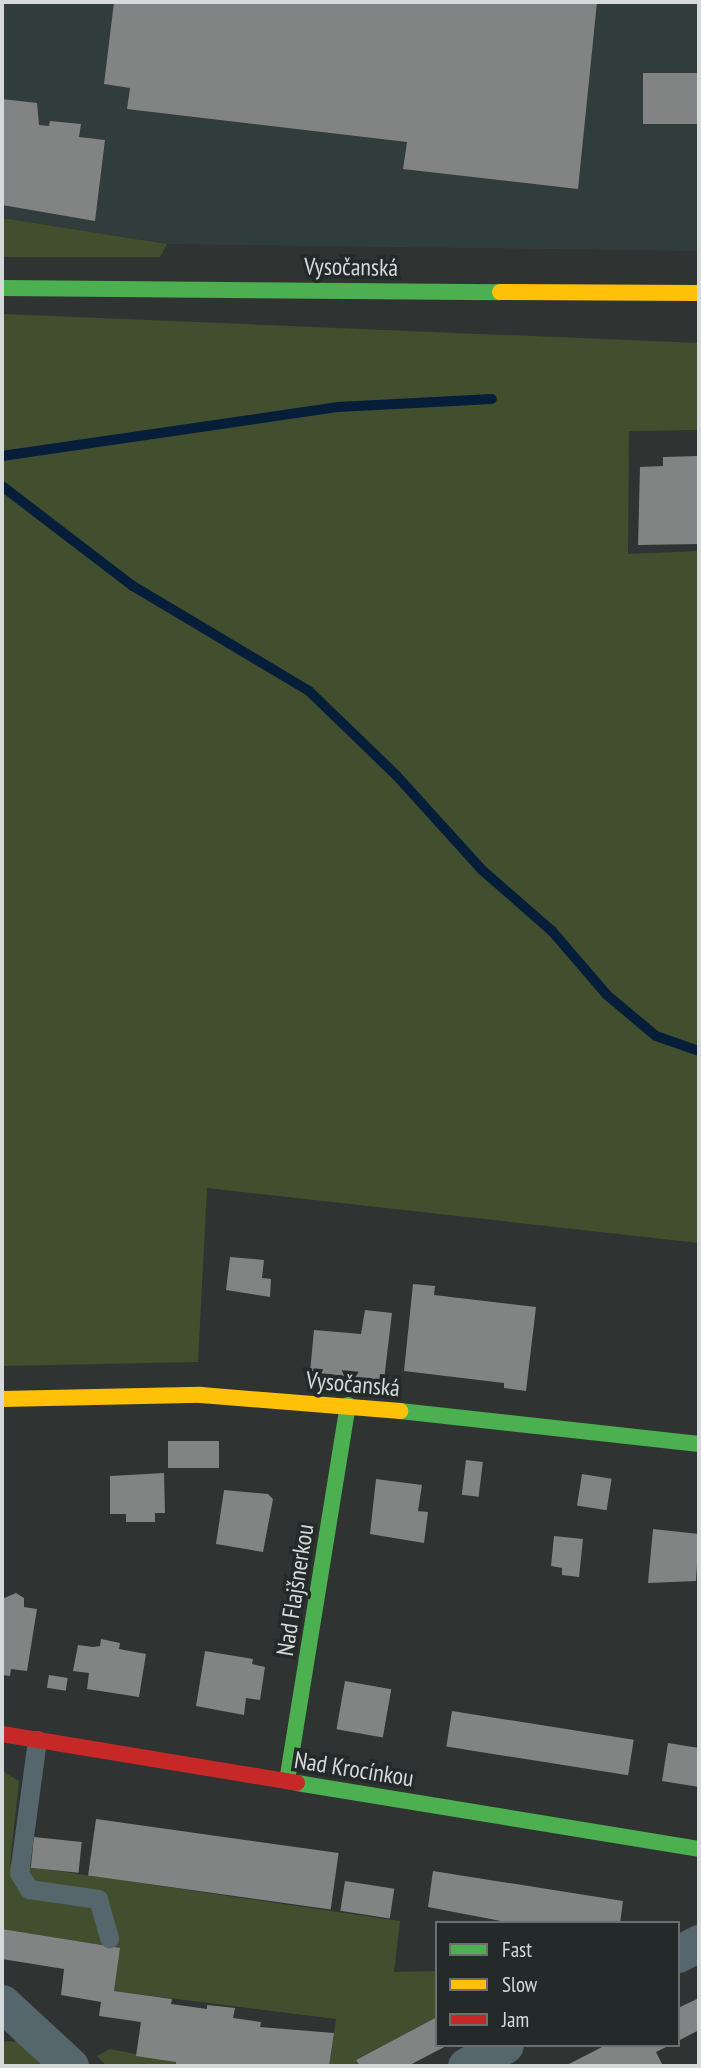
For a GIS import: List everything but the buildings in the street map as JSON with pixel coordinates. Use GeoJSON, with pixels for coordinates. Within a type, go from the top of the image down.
{"type":"FeatureCollection","features":[{"type":"Feature","properties":{"kind":"main road","name":"Vysočanská"},"geometry":{"type":"LineString","coordinates":[[2,288],[699,293]]}},
{"type":"Feature","properties":{"kind":"main road","name":"Vysočanská"},"geometry":{"type":"LineString","coordinates":[[2,1399],[201,1395],[348,1405],[699,1444]]}},
{"type":"Feature","properties":{"kind":"main road","name":"Nad Flajšnerkou"},"geometry":{"type":"LineString","coordinates":[[287,1781],[348,1405]]}},
{"type":"Feature","properties":{"kind":"main road","name":"Nad Krocínkou"},"geometry":{"type":"LineString","coordinates":[[2,1734],[699,1849]]}},
{"type":"Feature","properties":{"kind":"street"},"geometry":{"type":"LineString","coordinates":[[680,1953],[699,1943]]}},
{"type":"Feature","properties":{"kind":"street"},"geometry":{"type":"LineString","coordinates":[[5,2011],[70,2066]]}},
{"type":"Feature","properties":{"kind":"street"},"geometry":{"type":"LineString","coordinates":[[466,2066],[501,2047]]}},
{"type":"Feature","properties":{"kind":"lane"},"geometry":{"type":"LineString","coordinates":[[37,1740],[19,1873],[29,1889],[98,1899],[108,1938]]}},
{"type":"Feature","properties":{"kind":"shaded area"},"geometry":{"type":"Polygon","coordinates":[[[2,2],[699,4],[699,251],[168,244],[2,218],[2,2]]]}},
{"type":"Feature","properties":{"kind":"green space"},"geometry":{"type":"Polygon","coordinates":[[[2,218],[167,244],[160,257],[2,257],[2,218]]]}},
{"type":"Feature","properties":{"kind":"green space"},"geometry":{"type":"Polygon","coordinates":[[[2,314],[699,343],[699,430],[629,431],[628,554],[699,551],[699,1243],[207,1188],[198,1362],[2,1366],[2,314]]]}},
{"type":"Feature","properties":{"kind":"green space"},"geometry":{"type":"Polygon","coordinates":[[[2,1771],[19,1781],[10,1864],[400,1921],[394,1972],[435,1971],[435,2018],[357,2059],[360,2066],[329,2066],[336,2019],[114,1991],[119,1948],[2,1929],[2,1771]]]}},
{"type":"Feature","properties":{"kind":"green space"},"geometry":{"type":"Polygon","coordinates":[[[2,2041],[21,2042],[53,2066],[2,2066],[2,2041]]]}},
{"type":"Feature","properties":{"kind":"green space"},"geometry":{"type":"Polygon","coordinates":[[[110,2049],[176,2062],[176,2066],[107,2066],[97,2056],[110,2049]]]}},
{"type":"Feature","properties":{"kind":"waterway"},"geometry":{"type":"LineString","coordinates":[[2,456],[338,407],[492,399]]}},
{"type":"Feature","properties":{"kind":"waterway"},"geometry":{"type":"LineString","coordinates":[[2,486],[133,586],[309,691],[396,775],[482,870],[552,931],[607,995],[656,1036],[699,1051]]}},
{"type":"Feature","properties":{"kind":"traffic: fast"},"geometry":{"type":"LineString","coordinates":[[2,288],[500,292]]}},
{"type":"Feature","properties":{"kind":"traffic: fast"},"geometry":{"type":"LineString","coordinates":[[287,1781],[348,1405]]}},
{"type":"Feature","properties":{"kind":"traffic: fast"},"geometry":{"type":"LineString","coordinates":[[400,1411],[699,1444]]}},
{"type":"Feature","properties":{"kind":"traffic: fast"},"geometry":{"type":"LineString","coordinates":[[297,1783],[699,1849]]}},
{"type":"Feature","properties":{"kind":"traffic: slow"},"geometry":{"type":"LineString","coordinates":[[500,292],[699,293]]}},
{"type":"Feature","properties":{"kind":"traffic: slow"},"geometry":{"type":"LineString","coordinates":[[2,1399],[201,1395],[400,1411]]}},
{"type":"Feature","properties":{"kind":"traffic: jam"},"geometry":{"type":"LineString","coordinates":[[2,1734],[297,1783]]}}]}
